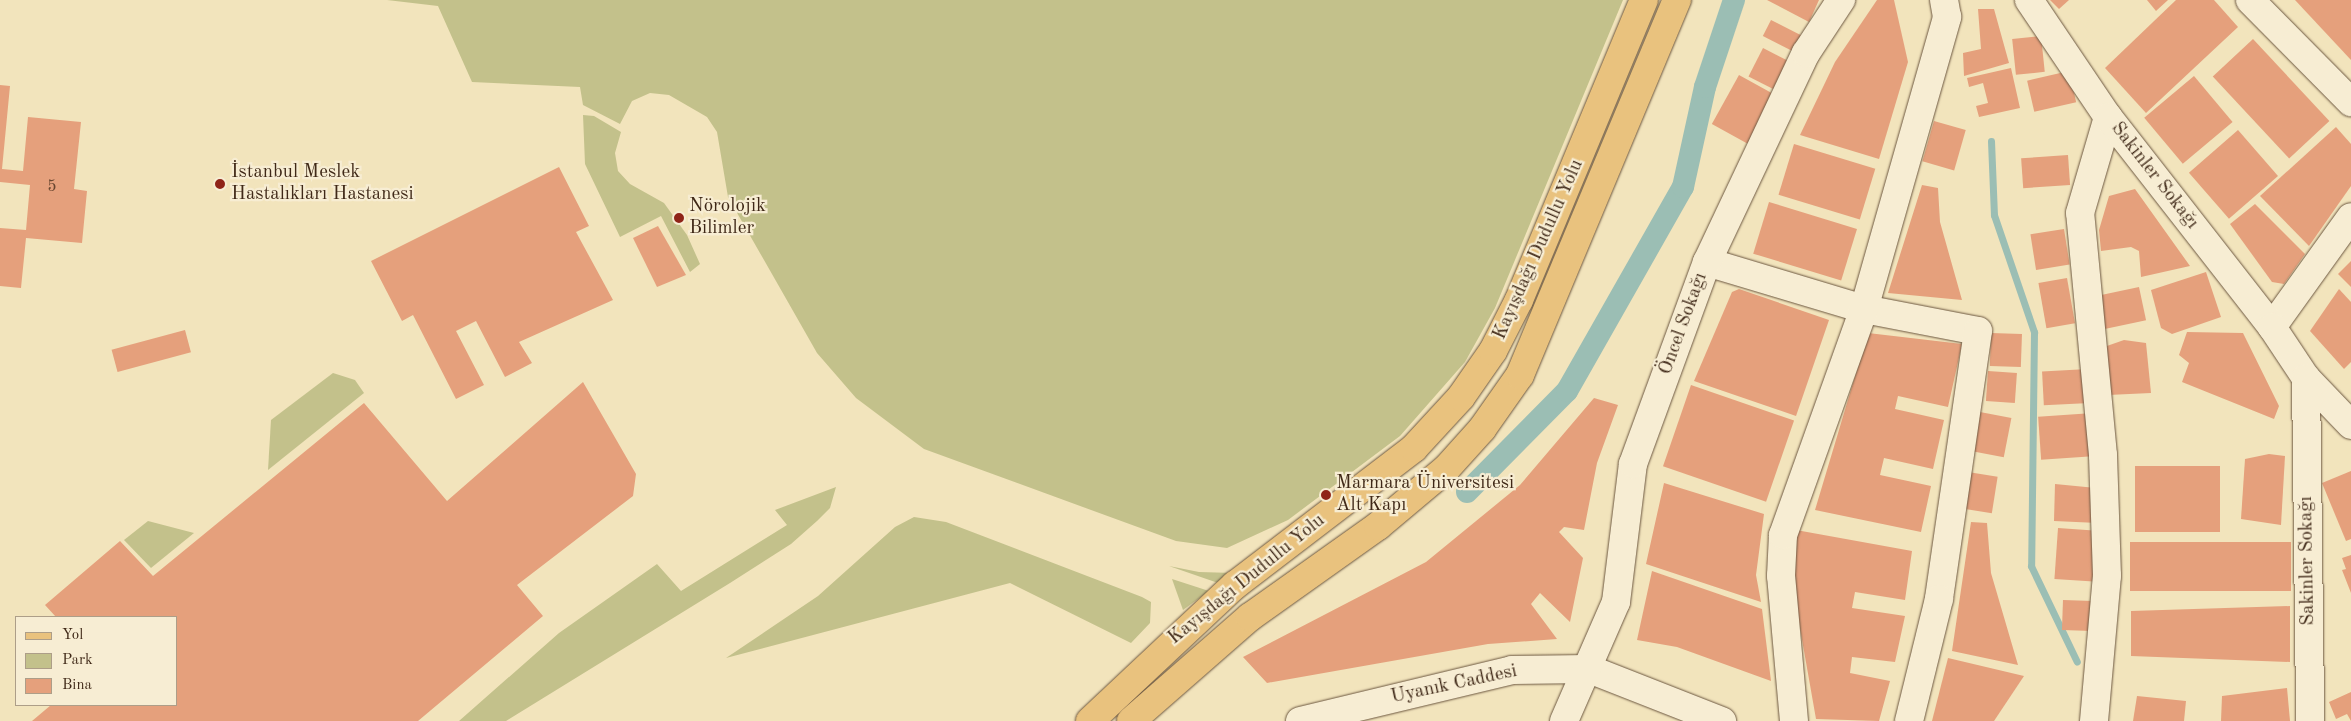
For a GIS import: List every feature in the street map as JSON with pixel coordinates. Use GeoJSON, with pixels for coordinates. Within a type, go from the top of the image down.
{"type":"FeatureCollection","features":[{"type":"Feature","properties":{"kind":"main road","name":"Kayışdağı Dudullu Yolu"},"geometry":{"type":"LineString","coordinates":[[1090,721],[1230,589],[1414,448],[1461,397],[1493,351],[1519,300],[1644,0]]}},
{"type":"Feature","properties":{"kind":"main road","name":"Kayışdağı Dudullu Yolu"},"geometry":{"type":"LineString","coordinates":[[1131,721],[1250,617],[1378,526],[1446,469],[1482,430],[1520,375],[1677,0]]}},
{"type":"Feature","properties":{"kind":"street","name":"Öncel Sokağı"},"geometry":{"type":"LineString","coordinates":[[1564,721],[1589,669],[1616,602],[1633,464],[1706,262],[1806,53],[1841,0]]}},
{"type":"Feature","properties":{"kind":"street"},"geometry":{"type":"LineString","coordinates":[[1794,721],[1780,576],[1782,536],[1864,309],[1947,17],[1944,0]]}},
{"type":"Feature","properties":{"kind":"street"},"geometry":{"type":"LineString","coordinates":[[2029,0],[2108,117]]}},
{"type":"Feature","properties":{"kind":"street"},"geometry":{"type":"LineString","coordinates":[[2250,0],[2351,102]]}},
{"type":"Feature","properties":{"kind":"street","name":"Sakinler Sokağı"},"geometry":{"type":"LineString","coordinates":[[2108,117],[2272,327],[2306,378],[2310,721]]}},
{"type":"Feature","properties":{"kind":"street","name":"Sakinler Sokağı"},"geometry":{"type":"LineString","coordinates":[[2094,721],[2106,576],[2103,455],[2080,213],[2108,117]]}},
{"type":"Feature","properties":{"kind":"street"},"geometry":{"type":"LineString","coordinates":[[2272,327],[2351,217]]}},
{"type":"Feature","properties":{"kind":"street"},"geometry":{"type":"LineString","coordinates":[[1706,262],[1864,309],[1978,331],[1939,599],[1910,721]]}},
{"type":"Feature","properties":{"kind":"street"},"geometry":{"type":"LineString","coordinates":[[2306,378],[2351,425]]}},
{"type":"Feature","properties":{"kind":"street","name":"Uyanık Caddesi"},"geometry":{"type":"LineString","coordinates":[[1300,721],[1368,712],[1512,670],[1589,669],[1722,721]]}},
{"type":"Feature","properties":{"kind":"green space"},"geometry":{"type":"Polygon","coordinates":[[[387,0],[1623,0],[1495,308],[1465,362],[1400,436],[1288,520],[1227,548],[1176,541],[924,449],[856,398],[817,353],[728,197],[717,132],[707,117],[669,95],[650,93],[632,101],[620,124],[583,105],[580,87],[472,82],[438,6],[387,0]]]}},
{"type":"Feature","properties":{"kind":"green space"},"geometry":{"type":"Polygon","coordinates":[[[583,115],[594,116],[621,132],[615,153],[618,171],[630,184],[664,203],[687,235],[700,264],[690,272],[661,216],[620,237],[585,164],[583,115]]]}},
{"type":"Feature","properties":{"kind":"green space"},"geometry":{"type":"Polygon","coordinates":[[[333,373],[355,380],[364,393],[268,470],[271,420],[333,373]]]}},
{"type":"Feature","properties":{"kind":"green space"},"geometry":{"type":"Polygon","coordinates":[[[836,487],[830,508],[817,521],[791,544],[730,583],[506,721],[459,721],[559,633],[657,564],[681,591],[787,525],[775,510],[836,487]]]}},
{"type":"Feature","properties":{"kind":"green space"},"geometry":{"type":"Polygon","coordinates":[[[914,517],[946,522],[1142,597],[1151,602],[1150,623],[1131,643],[1010,583],[726,658],[818,596],[895,527],[914,517]]]}},
{"type":"Feature","properties":{"kind":"green space"},"geometry":{"type":"Polygon","coordinates":[[[148,521],[194,533],[151,568],[124,540],[148,521]]]}},
{"type":"Feature","properties":{"kind":"green space"},"geometry":{"type":"Polygon","coordinates":[[[1169,566],[1199,572],[1234,573],[1221,584],[1169,566]]]}},
{"type":"Feature","properties":{"kind":"green space"},"geometry":{"type":"Polygon","coordinates":[[[1172,579],[1209,591],[1183,610],[1172,579]]]}},
{"type":"Feature","properties":{"kind":"building"},"geometry":{"type":"Polygon","coordinates":[[[1767,0],[1819,0],[1809,22],[1767,0]]]}},
{"type":"Feature","properties":{"kind":"building"},"geometry":{"type":"Polygon","coordinates":[[[1877,0],[1894,0],[1908,62],[1879,159],[1800,135],[1835,62],[1877,0]]]}},
{"type":"Feature","properties":{"kind":"building"},"geometry":{"type":"Polygon","coordinates":[[[2050,0],[2069,0],[2059,9],[2050,0]]]}},
{"type":"Feature","properties":{"kind":"building"},"geometry":{"type":"Polygon","coordinates":[[[2147,0],[2168,0],[2156,11],[2147,0]]]}},
{"type":"Feature","properties":{"kind":"building"},"geometry":{"type":"Polygon","coordinates":[[[2176,0],[2214,0],[2238,27],[2146,113],[2105,68],[2176,0]]]}},
{"type":"Feature","properties":{"kind":"building"},"geometry":{"type":"Polygon","coordinates":[[[2295,0],[2351,0],[2351,60],[2295,0]]]}},
{"type":"Feature","properties":{"kind":"building"},"geometry":{"type":"Polygon","coordinates":[[[1978,9],[1994,9],[2009,63],[1964,76],[1963,53],[1981,49],[1978,9]]]}},
{"type":"Feature","properties":{"kind":"building"},"geometry":{"type":"Polygon","coordinates":[[[1771,20],[1804,37],[1796,53],[1763,36],[1771,20]]]}},
{"type":"Feature","properties":{"kind":"building"},"geometry":{"type":"Polygon","coordinates":[[[2041,36],[2045,72],[2016,75],[2012,39],[2041,36]]]}},
{"type":"Feature","properties":{"kind":"building"},"geometry":{"type":"Polygon","coordinates":[[[2253,39],[2329,121],[2289,158],[2213,77],[2253,39]]]}},
{"type":"Feature","properties":{"kind":"building"},"geometry":{"type":"Polygon","coordinates":[[[1763,48],[1795,64],[1781,93],[1748,77],[1763,48]]]}},
{"type":"Feature","properties":{"kind":"building"},"geometry":{"type":"Polygon","coordinates":[[[2011,68],[2020,108],[1979,117],[1976,106],[1988,103],[1983,83],[1969,87],[1967,78],[2011,68]]]}},
{"type":"Feature","properties":{"kind":"building"},"geometry":{"type":"Polygon","coordinates":[[[2069,71],[2076,102],[2034,112],[2027,81],[2069,71]]]}},
{"type":"Feature","properties":{"kind":"building"},"geometry":{"type":"Polygon","coordinates":[[[1739,75],[1777,96],[1749,145],[1712,124],[1739,75]]]}},
{"type":"Feature","properties":{"kind":"building"},"geometry":{"type":"Polygon","coordinates":[[[2194,76],[2233,122],[2183,164],[2144,118],[2194,76]]]}},
{"type":"Feature","properties":{"kind":"building"},"geometry":{"type":"Polygon","coordinates":[[[0,85],[10,86],[2,169],[23,171],[28,117],[81,122],[74,189],[87,191],[82,243],[26,238],[21,288],[0,286],[0,228],[26,230],[30,185],[0,182],[0,85]]]}},
{"type":"Feature","properties":{"kind":"building"},"geometry":{"type":"Polygon","coordinates":[[[1934,121],[1966,130],[1954,170],[1922,161],[1934,121]]]}},
{"type":"Feature","properties":{"kind":"building"},"geometry":{"type":"Polygon","coordinates":[[[2336,127],[2351,144],[2351,186],[2309,246],[2260,196],[2336,127]]]}},
{"type":"Feature","properties":{"kind":"building"},"geometry":{"type":"Polygon","coordinates":[[[2238,130],[2278,176],[2229,219],[2189,173],[2238,130]]]}},
{"type":"Feature","properties":{"kind":"building"},"geometry":{"type":"Polygon","coordinates":[[[1794,144],[1875,169],[1860,220],[1779,195],[1794,144]]]}},
{"type":"Feature","properties":{"kind":"building"},"geometry":{"type":"Polygon","coordinates":[[[2068,155],[2070,185],[2023,188],[2021,158],[2068,155]]]}},
{"type":"Feature","properties":{"kind":"building"},"geometry":{"type":"Polygon","coordinates":[[[559,167],[589,226],[576,232],[613,300],[519,342],[532,363],[505,377],[476,321],[456,331],[484,385],[456,399],[413,315],[402,321],[371,261],[559,167]]]}},
{"type":"Feature","properties":{"kind":"building"},"geometry":{"type":"Polygon","coordinates":[[[1922,185],[1938,188],[1940,222],[1962,300],[1888,293],[1922,185]]]}},
{"type":"Feature","properties":{"kind":"building"},"geometry":{"type":"Polygon","coordinates":[[[2135,189],[2190,266],[2141,277],[2139,251],[2131,247],[2101,251],[2099,230],[2109,196],[2135,189]]]}},
{"type":"Feature","properties":{"kind":"building"},"geometry":{"type":"Polygon","coordinates":[[[1769,202],[1857,229],[1841,281],[1753,254],[1769,202]]]}},
{"type":"Feature","properties":{"kind":"building"},"geometry":{"type":"Polygon","coordinates":[[[2255,204],[2305,254],[2284,284],[2272,282],[2230,224],[2255,204]]]}},
{"type":"Feature","properties":{"kind":"building"},"geometry":{"type":"Polygon","coordinates":[[[658,226],[686,275],[657,287],[633,238],[658,226]]]}},
{"type":"Feature","properties":{"kind":"building"},"geometry":{"type":"Polygon","coordinates":[[[2064,229],[2070,265],[2036,270],[2030,234],[2064,229]]]}},
{"type":"Feature","properties":{"kind":"building"},"geometry":{"type":"Polygon","coordinates":[[[2351,261],[2351,287],[2338,274],[2351,261]]]}},
{"type":"Feature","properties":{"kind":"building"},"geometry":{"type":"Polygon","coordinates":[[[2206,272],[2221,317],[2172,334],[2161,328],[2151,290],[2206,272]]]}},
{"type":"Feature","properties":{"kind":"building"},"geometry":{"type":"Polygon","coordinates":[[[2067,278],[2075,323],[2046,328],[2038,283],[2067,278]]]}},
{"type":"Feature","properties":{"kind":"building"},"geometry":{"type":"Polygon","coordinates":[[[2139,287],[2146,320],[2100,330],[2093,297],[2139,287]]]}},
{"type":"Feature","properties":{"kind":"building"},"geometry":{"type":"Polygon","coordinates":[[[1739,289],[1829,320],[1796,416],[1694,381],[1732,292],[1739,289]]]}},
{"type":"Feature","properties":{"kind":"building"},"geometry":{"type":"Polygon","coordinates":[[[2339,289],[2351,302],[2351,362],[2344,369],[2310,331],[2339,289]]]}},
{"type":"Feature","properties":{"kind":"building"},"geometry":{"type":"Polygon","coordinates":[[[185,330],[191,352],[118,372],[112,350],[185,330]]]}},
{"type":"Feature","properties":{"kind":"building"},"geometry":{"type":"Polygon","coordinates":[[[2187,332],[2243,333],[2279,406],[2274,419],[2182,382],[2189,363],[2179,355],[2187,332]]]}},
{"type":"Feature","properties":{"kind":"building"},"geometry":{"type":"Polygon","coordinates":[[[1868,333],[1962,344],[1948,407],[1898,396],[1895,409],[1944,420],[1933,469],[1884,458],[1880,475],[1931,486],[1921,532],[1815,510],[1868,333]]]}},
{"type":"Feature","properties":{"kind":"building"},"geometry":{"type":"Polygon","coordinates":[[[1991,333],[2022,334],[2021,367],[1990,366],[1991,333]]]}},
{"type":"Feature","properties":{"kind":"building"},"geometry":{"type":"Polygon","coordinates":[[[2124,340],[2146,343],[2151,393],[2108,395],[2104,347],[2124,340]]]}},
{"type":"Feature","properties":{"kind":"building"},"geometry":{"type":"Polygon","coordinates":[[[2088,369],[2090,403],[2044,405],[2042,371],[2088,369]]]}},
{"type":"Feature","properties":{"kind":"building"},"geometry":{"type":"Polygon","coordinates":[[[1988,371],[2017,373],[2015,403],[1986,401],[1988,371]]]}},
{"type":"Feature","properties":{"kind":"building"},"geometry":{"type":"Polygon","coordinates":[[[583,382],[636,474],[633,496],[517,585],[543,616],[418,721],[32,721],[50,706],[178,706],[178,616],[55,616],[45,605],[120,541],[153,576],[364,403],[447,501],[583,382]]]}},
{"type":"Feature","properties":{"kind":"building"},"geometry":{"type":"Polygon","coordinates":[[[1691,385],[1794,420],[1766,502],[1663,466],[1691,385]]]}},
{"type":"Feature","properties":{"kind":"building"},"geometry":{"type":"Polygon","coordinates":[[[1594,398],[1618,405],[1597,463],[1584,530],[1564,527],[1559,532],[1583,558],[1570,622],[1540,593],[1531,604],[1557,639],[1488,644],[1267,683],[1243,657],[1426,562],[1520,485],[1594,398]]]}},
{"type":"Feature","properties":{"kind":"building"},"geometry":{"type":"Polygon","coordinates":[[[1980,412],[2011,418],[2004,457],[1972,451],[1980,412]]]}},
{"type":"Feature","properties":{"kind":"building"},"geometry":{"type":"Polygon","coordinates":[[[2093,413],[2096,456],[2041,460],[2038,417],[2093,413]]]}},
{"type":"Feature","properties":{"kind":"building"},"geometry":{"type":"Polygon","coordinates":[[[2269,454],[2285,456],[2281,525],[2241,519],[2245,459],[2269,454]]]}},
{"type":"Feature","properties":{"kind":"building"},"geometry":{"type":"Polygon","coordinates":[[[2135,466],[2220,466],[2220,532],[2135,532],[2135,466]]]}},
{"type":"Feature","properties":{"kind":"building"},"geometry":{"type":"Polygon","coordinates":[[[2351,471],[2351,539],[2346,541],[2322,483],[2351,471]]]}},
{"type":"Feature","properties":{"kind":"building"},"geometry":{"type":"Polygon","coordinates":[[[1968,472],[1998,477],[1992,513],[1962,509],[1968,472]]]}},
{"type":"Feature","properties":{"kind":"building"},"geometry":{"type":"Polygon","coordinates":[[[1664,483],[1764,514],[1756,575],[1761,602],[1646,564],[1664,483]]]}},
{"type":"Feature","properties":{"kind":"building"},"geometry":{"type":"Polygon","coordinates":[[[2055,484],[2096,488],[2098,523],[2054,521],[2055,484]]]}},
{"type":"Feature","properties":{"kind":"building"},"geometry":{"type":"Polygon","coordinates":[[[1971,522],[1987,523],[1991,573],[2018,665],[1952,651],[1971,522]]]}},
{"type":"Feature","properties":{"kind":"building"},"geometry":{"type":"Polygon","coordinates":[[[2058,528],[2097,531],[2093,582],[2054,579],[2058,528]]]}},
{"type":"Feature","properties":{"kind":"building"},"geometry":{"type":"Polygon","coordinates":[[[1796,530],[1912,551],[1905,600],[1855,592],[1852,608],[1905,616],[1895,662],[1852,657],[1850,673],[1890,681],[1879,721],[1816,719],[1791,577],[1796,530]]]}},
{"type":"Feature","properties":{"kind":"building"},"geometry":{"type":"Polygon","coordinates":[[[2130,542],[2291,542],[2291,591],[2130,591],[2130,542]]]}},
{"type":"Feature","properties":{"kind":"building"},"geometry":{"type":"Polygon","coordinates":[[[2351,555],[2351,593],[2342,570],[2346,569],[2342,558],[2351,555]]]}},
{"type":"Feature","properties":{"kind":"building"},"geometry":{"type":"Polygon","coordinates":[[[1652,571],[1762,609],[1771,681],[1677,647],[1637,640],[1652,571]]]}},
{"type":"Feature","properties":{"kind":"building"},"geometry":{"type":"Polygon","coordinates":[[[2063,600],[2093,601],[2092,631],[2062,630],[2063,600]]]}},
{"type":"Feature","properties":{"kind":"building"},"geometry":{"type":"Polygon","coordinates":[[[2290,606],[2290,662],[2131,656],[2131,611],[2290,606]]]}},
{"type":"Feature","properties":{"kind":"building"},"geometry":{"type":"Polygon","coordinates":[[[1948,658],[2024,676],[1994,721],[1932,721],[1948,658]]]}},
{"type":"Feature","properties":{"kind":"building"},"geometry":{"type":"Polygon","coordinates":[[[2287,688],[2290,721],[2221,721],[2222,696],[2287,688]]]}},
{"type":"Feature","properties":{"kind":"building"},"geometry":{"type":"Polygon","coordinates":[[[2351,692],[2351,721],[2347,714],[2336,719],[2329,702],[2351,692]]]}},
{"type":"Feature","properties":{"kind":"building"},"geometry":{"type":"Polygon","coordinates":[[[2137,696],[2186,701],[2184,721],[2133,721],[2137,696]]]}},
{"type":"Feature","properties":{"kind":"waterway"},"geometry":{"type":"LineString","coordinates":[[1467,492],[1567,391],[1683,187],[1705,87],[1734,0]]}},
{"type":"Feature","properties":{"kind":"waterway"},"geometry":{"type":"LineString","coordinates":[[1991,141],[1994,215],[2034,332],[2031,566],[2077,662]]}},
{"type":"Feature","properties":{"kind":"place","name":"İstanbul Meslek Hastalıkları Hastanesi"},"geometry":{"type":"Point","coordinates":[220,184]}},
{"type":"Feature","properties":{"kind":"place","name":"Nörolojik Bilimler"},"geometry":{"type":"Point","coordinates":[679,218]}},
{"type":"Feature","properties":{"kind":"place","name":"Marmara Üniversitesi Alt Kapı"},"geometry":{"type":"Point","coordinates":[1326,495]}}]}
